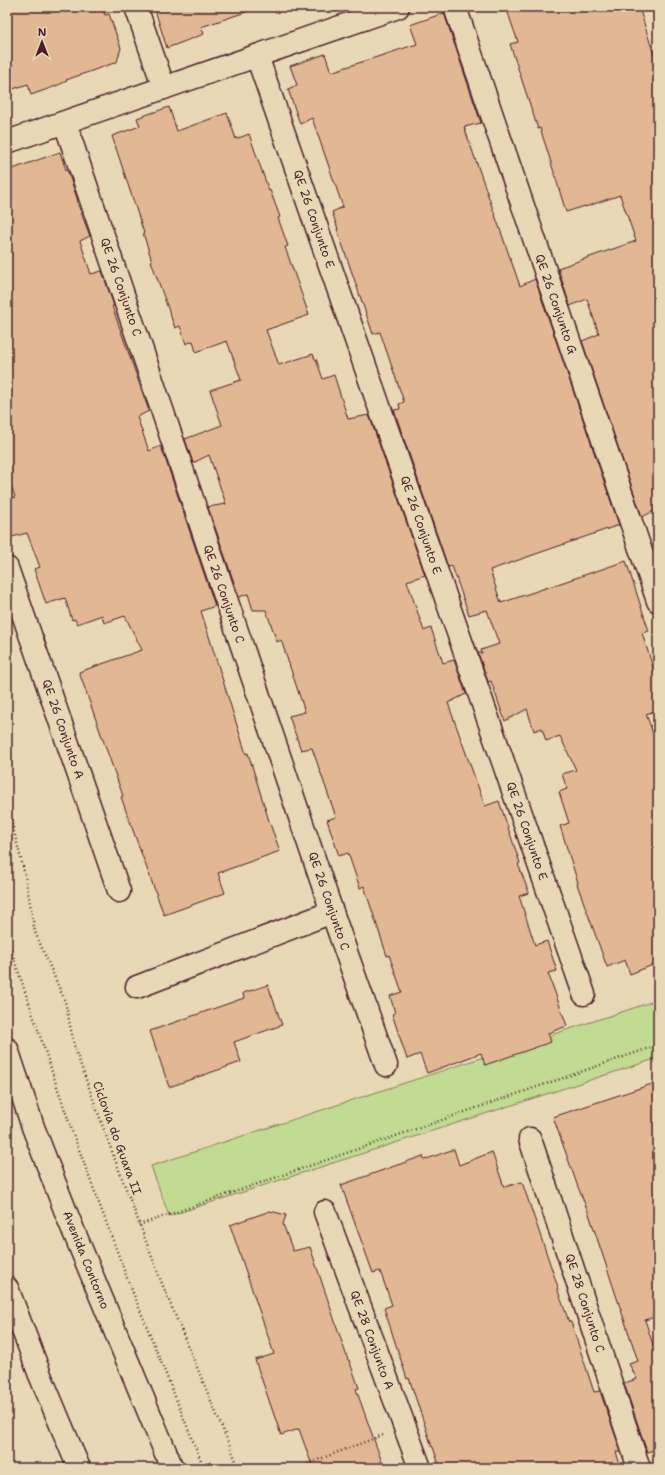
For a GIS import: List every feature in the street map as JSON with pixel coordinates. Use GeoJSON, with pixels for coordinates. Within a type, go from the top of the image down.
{"type":"FeatureCollection","features":[{"type":"Feature","properties":{"kind":"street"},"geometry":{"type":"LineString","coordinates":[[136,7],[164,88]]}},
{"type":"Feature","properties":{"kind":"street"},"geometry":{"type":"LineString","coordinates":[[7,142],[257,56],[357,14],[398,7]]}},
{"type":"Feature","properties":{"kind":"street","name":"QE 26 Conjunto G"},"geometry":{"type":"LineString","coordinates":[[455,7],[658,601]]}},
{"type":"Feature","properties":{"kind":"street","name":"QE 26 Conjunto E"},"geometry":{"type":"LineString","coordinates":[[257,56],[584,994]]}},
{"type":"Feature","properties":{"kind":"street","name":"QE 26 Conjunto C"},"geometry":{"type":"LineString","coordinates":[[65,123],[332,912],[386,1065]]}},
{"type":"Feature","properties":{"kind":"street","name":"QE 26 Conjunto A"},"geometry":{"type":"LineString","coordinates":[[7,568],[119,891]]}},
{"type":"Feature","properties":{"kind":"street"},"geometry":{"type":"LineString","coordinates":[[137,987],[332,912]]}},
{"type":"Feature","properties":{"kind":"street","name":"Avenida Contorno"},"geometry":{"type":"LineString","coordinates":[[7,1049],[33,1127],[69,1220],[172,1468]]}},
{"type":"Feature","properties":{"kind":"street","name":"QE 28 Conjunto C"},"geometry":{"type":"LineString","coordinates":[[530,1139],[639,1468]]}},
{"type":"Feature","properties":{"kind":"street","name":"QE 28 Conjunto A"},"geometry":{"type":"LineString","coordinates":[[325,1212],[420,1468]]}},
{"type":"Feature","properties":{"kind":"street"},"geometry":{"type":"LineString","coordinates":[[7,1288],[40,1374],[79,1468]]}},
{"type":"Feature","properties":{"kind":"path","name":"Ciclovia do Guara II"},"geometry":{"type":"LineString","coordinates":[[7,804],[25,875],[35,932],[65,1001],[75,1049],[163,1286],[198,1373],[239,1468]]}},
{"type":"Feature","properties":{"kind":"path"},"geometry":{"type":"LineString","coordinates":[[7,938],[75,1138],[127,1278],[204,1468]]}},
{"type":"Feature","properties":{"kind":"path"},"geometry":{"type":"LineString","coordinates":[[139,1224],[658,1045]]}},
{"type":"Feature","properties":{"kind":"path"},"geometry":{"type":"LineString","coordinates":[[296,1468],[405,1427]]}},
{"type":"Feature","properties":{"kind":"green space"},"geometry":{"type":"Polygon","coordinates":[[[658,1000],[658,1058],[169,1216],[151,1166],[658,1000]]]}},
{"type":"Feature","properties":{"kind":"building"},"geometry":{"type":"Polygon","coordinates":[[[7,7],[102,7],[105,15],[109,14],[121,48],[117,62],[66,80],[67,81],[56,86],[31,95],[28,84],[7,91],[7,7]]]}},
{"type":"Feature","properties":{"kind":"building"},"geometry":{"type":"Polygon","coordinates":[[[154,7],[248,7],[249,11],[201,27],[204,34],[167,48],[154,7]]]}},
{"type":"Feature","properties":{"kind":"building"},"geometry":{"type":"Polygon","coordinates":[[[506,7],[639,7],[658,68],[658,509],[642,517],[582,341],[599,334],[587,299],[570,306],[558,268],[636,241],[620,195],[566,212],[540,128],[538,129],[510,44],[518,42],[506,7]]]}},
{"type":"Feature","properties":{"kind":"building"},"geometry":{"type":"Polygon","coordinates":[[[444,13],[481,123],[464,127],[520,286],[535,279],[619,525],[490,570],[501,603],[626,561],[649,631],[642,633],[658,683],[658,710],[646,714],[658,747],[658,963],[630,974],[625,960],[607,967],[577,884],[578,883],[560,826],[569,823],[559,792],[567,789],[562,774],[576,770],[560,736],[546,741],[542,728],[534,731],[527,709],[505,721],[491,681],[488,682],[478,653],[482,653],[481,650],[499,644],[487,610],[469,615],[452,566],[448,567],[394,410],[400,409],[399,404],[404,402],[380,332],[373,334],[332,212],[343,207],[312,118],[300,124],[288,89],[297,85],[290,66],[325,54],[331,72],[417,44],[410,25],[444,13]]]}},
{"type":"Feature","properties":{"kind":"building"},"geometry":{"type":"Polygon","coordinates":[[[169,107],[177,131],[227,113],[236,139],[249,134],[269,191],[270,190],[280,217],[278,218],[288,246],[285,247],[309,315],[266,330],[279,365],[313,354],[323,379],[334,375],[348,419],[369,415],[425,575],[407,581],[424,631],[431,628],[443,663],[454,660],[466,694],[448,703],[485,806],[499,801],[520,863],[518,864],[529,893],[519,896],[535,945],[547,941],[557,971],[548,973],[567,1026],[548,1033],[551,1042],[485,1065],[481,1053],[427,1073],[420,1054],[407,1059],[392,1014],[395,1013],[390,996],[402,992],[389,955],[387,956],[364,886],[360,888],[348,853],[339,856],[327,820],[336,817],[312,748],[301,750],[289,716],[305,712],[281,640],[277,642],[266,610],[253,610],[248,594],[239,597],[208,507],[226,504],[209,455],[193,463],[185,439],[222,425],[210,390],[241,380],[227,341],[196,352],[193,341],[186,344],[180,326],[175,328],[151,261],[144,233],[112,136],[140,126],[137,118],[169,107]]]}},
{"type":"Feature","properties":{"kind":"building"},"geometry":{"type":"Polygon","coordinates":[[[60,152],[90,236],[80,241],[91,274],[102,271],[114,306],[112,306],[149,411],[137,417],[149,451],[161,446],[215,606],[201,611],[246,754],[248,753],[280,851],[218,873],[225,893],[164,915],[121,797],[123,796],[79,672],[142,650],[125,616],[104,623],[102,615],[77,624],[75,619],[72,620],[65,598],[46,604],[34,569],[40,567],[27,533],[12,537],[7,524],[7,499],[15,497],[7,473],[7,171],[60,152]]]}},
{"type":"Feature","properties":{"kind":"building"},"geometry":{"type":"Polygon","coordinates":[[[268,985],[282,1025],[234,1042],[241,1062],[169,1087],[150,1031],[244,998],[243,993],[268,985]]]}},
{"type":"Feature","properties":{"kind":"building"},"geometry":{"type":"Polygon","coordinates":[[[658,1082],[658,1316],[645,1320],[656,1354],[658,1354],[658,1449],[647,1452],[624,1383],[637,1379],[629,1364],[638,1361],[589,1214],[553,1117],[658,1082]]]}},
{"type":"Feature","properties":{"kind":"building"},"geometry":{"type":"Polygon","coordinates":[[[454,1149],[459,1165],[492,1152],[504,1187],[522,1182],[558,1287],[557,1288],[569,1322],[571,1322],[594,1392],[600,1391],[621,1452],[616,1452],[621,1468],[440,1468],[409,1378],[407,1379],[384,1308],[392,1305],[380,1271],[373,1273],[341,1185],[423,1156],[424,1160],[454,1149]]]}},
{"type":"Feature","properties":{"kind":"building"},"geometry":{"type":"Polygon","coordinates":[[[270,1211],[286,1215],[283,1224],[293,1251],[310,1247],[359,1388],[356,1389],[384,1468],[313,1468],[299,1429],[281,1435],[255,1360],[274,1354],[230,1225],[270,1211]]]}}]}
